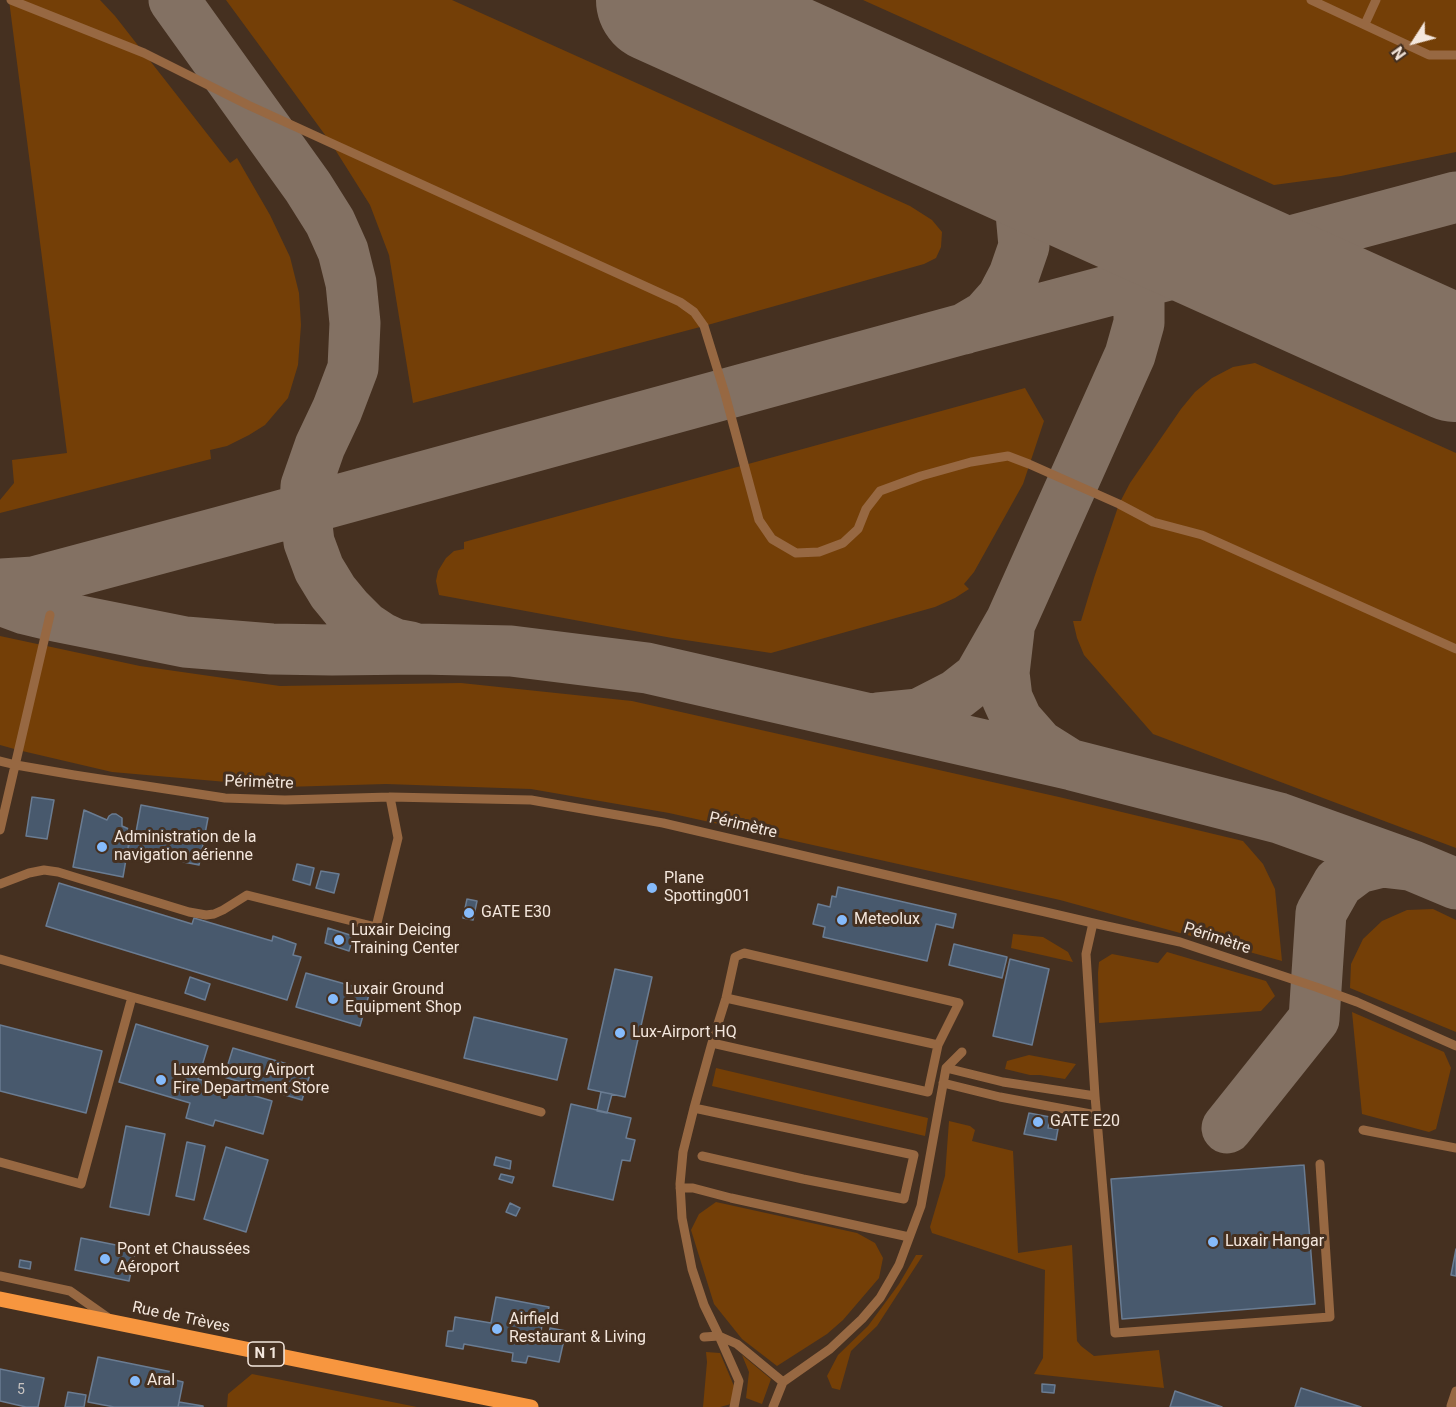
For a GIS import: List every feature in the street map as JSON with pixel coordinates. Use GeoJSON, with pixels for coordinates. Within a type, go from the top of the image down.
{"type":"FeatureCollection","features":[{"type":"Feature","properties":{"kind":"main road","name":"Rue de Trèves"},"geometry":{"type":"LineString","coordinates":[[0,1299],[531,1407]]}},
{"type":"Feature","properties":{"kind":"lane"},"geometry":{"type":"LineString","coordinates":[[11,0],[144,53],[331,143],[680,302],[694,312],[704,326],[759,520],[772,539],[796,553],[819,552],[843,543],[858,529],[866,509],[880,491],[951,467],[1008,456],[1119,504],[1152,522],[1202,535],[1456,649]]}},
{"type":"Feature","properties":{"kind":"lane"},"geometry":{"type":"LineString","coordinates":[[1311,0],[1429,54],[1456,55]]}},
{"type":"Feature","properties":{"kind":"lane"},"geometry":{"type":"LineString","coordinates":[[1365,24],[1376,0]]}},
{"type":"Feature","properties":{"kind":"lane"},"geometry":{"type":"LineString","coordinates":[[0,830],[50,615]]}},
{"type":"Feature","properties":{"kind":"lane","name":"Périmètre"},"geometry":{"type":"LineString","coordinates":[[0,761],[136,786],[225,798],[285,800],[390,797],[531,800],[663,823],[1180,942],[1357,1002],[1456,1046]]}},
{"type":"Feature","properties":{"kind":"lane"},"geometry":{"type":"LineString","coordinates":[[0,884],[44,870],[58,872],[189,912],[206,915],[223,910],[247,895],[376,927],[398,838],[390,797]]}},
{"type":"Feature","properties":{"kind":"lane"},"geometry":{"type":"LineString","coordinates":[[1093,923],[1086,954],[1096,1115],[1114,1333],[1330,1317],[1320,1164]]}},
{"type":"Feature","properties":{"kind":"lane"},"geometry":{"type":"LineString","coordinates":[[712,1043],[928,1092],[938,1045],[959,1003],[744,953],[735,957],[726,998],[712,1043],[683,1152],[680,1188],[682,1218],[692,1269],[704,1305],[739,1381],[734,1407]]}},
{"type":"Feature","properties":{"kind":"lane"},"geometry":{"type":"LineString","coordinates":[[0,959],[541,1112]]}},
{"type":"Feature","properties":{"kind":"lane"},"geometry":{"type":"LineString","coordinates":[[0,1162],[81,1184],[132,997]]}},
{"type":"Feature","properties":{"kind":"lane"},"geometry":{"type":"LineString","coordinates":[[726,998],[938,1045]]}},
{"type":"Feature","properties":{"kind":"lane"},"geometry":{"type":"LineString","coordinates":[[773,1407],[783,1382],[830,1349],[862,1319],[880,1298],[899,1265],[921,1206],[946,1068],[962,1052]]}},
{"type":"Feature","properties":{"kind":"lane"},"geometry":{"type":"LineString","coordinates":[[946,1068],[1002,1082],[1095,1096]]}},
{"type":"Feature","properties":{"kind":"lane"},"geometry":{"type":"LineString","coordinates":[[943,1083],[1000,1097],[1096,1115]]}},
{"type":"Feature","properties":{"kind":"lane"},"geometry":{"type":"LineString","coordinates":[[694,1108],[914,1155],[904,1199],[702,1156]]}},
{"type":"Feature","properties":{"kind":"lane"},"geometry":{"type":"LineString","coordinates":[[1363,1130],[1456,1148]]}},
{"type":"Feature","properties":{"kind":"lane"},"geometry":{"type":"LineString","coordinates":[[680,1188],[693,1188],[742,1201],[909,1237]]}},
{"type":"Feature","properties":{"kind":"lane"},"geometry":{"type":"LineString","coordinates":[[0,1276],[70,1292],[114,1322]]}},
{"type":"Feature","properties":{"kind":"lane"},"geometry":{"type":"LineString","coordinates":[[704,1336],[719,1336],[737,1344],[783,1382]]}},
{"type":"Feature","properties":{"kind":"lane"},"geometry":{"type":"LineString","coordinates":[[1453,1406],[1456,1391]]}},
{"type":"Feature","properties":{"kind":"shaded area"},"geometry":{"type":"Polygon","coordinates":[[[9,0],[100,0],[115,16],[230,163],[237,158],[270,215],[290,257],[299,293],[301,325],[298,365],[288,398],[265,425],[227,446],[210,450],[211,459],[0,513],[0,500],[14,483],[12,460],[67,453],[9,0]]]}},
{"type":"Feature","properties":{"kind":"shaded area"},"geometry":{"type":"Polygon","coordinates":[[[226,0],[452,0],[910,206],[932,220],[942,232],[941,247],[936,258],[924,264],[704,326],[413,403],[389,255],[370,205],[331,143],[226,0]]]}},
{"type":"Feature","properties":{"kind":"shaded area"},"geometry":{"type":"Polygon","coordinates":[[[863,0],[1456,0],[1456,152],[1341,176],[1274,185],[863,0]]]}},
{"type":"Feature","properties":{"kind":"shaded area"},"geometry":{"type":"Polygon","coordinates":[[[1255,363],[1456,453],[1456,848],[1153,734],[1084,655],[1073,621],[1081,621],[1119,504],[1130,483],[1195,392],[1212,378],[1233,367],[1255,363]]]}},
{"type":"Feature","properties":{"kind":"shaded area"},"geometry":{"type":"Polygon","coordinates":[[[1025,388],[1044,421],[1023,484],[974,572],[964,584],[969,589],[935,607],[771,653],[672,638],[439,595],[436,581],[438,571],[446,558],[454,551],[464,549],[464,542],[1025,388]]]}},
{"type":"Feature","properties":{"kind":"shaded area"},"geometry":{"type":"Polygon","coordinates":[[[0,636],[140,666],[280,686],[461,683],[632,701],[1243,841],[1263,864],[1275,889],[1282,961],[1060,900],[669,813],[531,789],[386,784],[284,787],[112,772],[18,750],[0,745],[0,636]]]}},
{"type":"Feature","properties":{"kind":"shaded area"},"geometry":{"type":"Polygon","coordinates":[[[1433,909],[1456,920],[1456,1032],[1350,988],[1351,964],[1363,939],[1382,921],[1407,910],[1433,909]]]}},
{"type":"Feature","properties":{"kind":"shaded area"},"geometry":{"type":"Polygon","coordinates":[[[1013,934],[1043,937],[1068,952],[1073,962],[1011,948],[1013,934]]]}},
{"type":"Feature","properties":{"kind":"shaded area"},"geometry":{"type":"Polygon","coordinates":[[[1167,952],[1266,981],[1275,996],[1261,1011],[1099,1023],[1099,962],[1112,954],[1158,963],[1167,952]]]}},
{"type":"Feature","properties":{"kind":"shaded area"},"geometry":{"type":"Polygon","coordinates":[[[1352,1012],[1444,1052],[1451,1068],[1436,1129],[1429,1132],[1362,1114],[1352,1012]]]}},
{"type":"Feature","properties":{"kind":"shaded area"},"geometry":{"type":"Polygon","coordinates":[[[1029,1055],[1076,1064],[1065,1079],[1030,1075],[1005,1069],[1007,1061],[1029,1055]]]}},
{"type":"Feature","properties":{"kind":"shaded area"},"geometry":{"type":"Polygon","coordinates":[[[716,1068],[928,1118],[925,1136],[712,1086],[716,1068]]]}},
{"type":"Feature","properties":{"kind":"shaded area"},"geometry":{"type":"Polygon","coordinates":[[[949,1121],[970,1126],[975,1130],[972,1141],[1013,1151],[1018,1253],[1072,1245],[1077,1341],[1081,1346],[1094,1356],[1159,1350],[1164,1388],[1034,1374],[1043,1358],[1045,1270],[932,1233],[930,1227],[945,1176],[949,1121]]]}},
{"type":"Feature","properties":{"kind":"shaded area"},"geometry":{"type":"Polygon","coordinates":[[[716,1202],[857,1233],[875,1243],[883,1258],[879,1278],[843,1320],[827,1334],[777,1366],[742,1339],[714,1304],[691,1230],[699,1214],[716,1202]]]}},
{"type":"Feature","properties":{"kind":"shaded area"},"geometry":{"type":"Polygon","coordinates":[[[916,1255],[923,1255],[877,1326],[851,1351],[840,1390],[832,1388],[827,1376],[838,1355],[868,1326],[899,1284],[916,1255]]]}},
{"type":"Feature","properties":{"kind":"shaded area"},"geometry":{"type":"Polygon","coordinates":[[[706,1352],[720,1353],[734,1386],[731,1404],[720,1407],[703,1407],[706,1352]]]}},
{"type":"Feature","properties":{"kind":"shaded area"},"geometry":{"type":"Polygon","coordinates":[[[742,1355],[771,1379],[762,1404],[746,1398],[749,1372],[742,1355]]]}},
{"type":"Feature","properties":{"kind":"shaded area"},"geometry":{"type":"Polygon","coordinates":[[[252,1374],[417,1407],[227,1407],[228,1394],[252,1374]]]}},
{"type":"Feature","properties":{"kind":"building"},"geometry":{"type":"Polygon","coordinates":[[[32,797],[54,800],[47,839],[26,836],[32,797]]]}},
{"type":"Feature","properties":{"kind":"building"},"geometry":{"type":"Polygon","coordinates":[[[141,805],[208,818],[199,865],[127,851],[130,842],[134,843],[141,805]]]}},
{"type":"Feature","properties":{"kind":"building","name":"Administration de la navigation aérienne"},"geometry":{"type":"Polygon","coordinates":[[[84,810],[107,820],[112,814],[116,814],[122,818],[122,826],[131,830],[123,877],[73,867],[84,810]]]}},
{"type":"Feature","properties":{"kind":"building"},"geometry":{"type":"Polygon","coordinates":[[[297,864],[314,868],[310,885],[293,880],[297,864]]]}},
{"type":"Feature","properties":{"kind":"building"},"geometry":{"type":"Polygon","coordinates":[[[321,871],[339,874],[334,893],[316,888],[321,871]]]}},
{"type":"Feature","properties":{"kind":"building","name":"Luxair Ground Equipment Shop"},"geometry":{"type":"Polygon","coordinates":[[[59,883],[192,924],[194,918],[272,941],[273,936],[296,944],[293,955],[301,957],[287,1000],[46,926],[59,883]]]}},
{"type":"Feature","properties":{"kind":"building"},"geometry":{"type":"Polygon","coordinates":[[[838,887],[956,914],[953,928],[936,924],[927,961],[823,937],[825,927],[813,924],[818,904],[830,907],[832,896],[836,897],[838,887]]]}},
{"type":"Feature","properties":{"kind":"building","name":"GATE E30"},"geometry":{"type":"Polygon","coordinates":[[[467,899],[477,901],[473,920],[463,918],[467,899]]]}},
{"type":"Feature","properties":{"kind":"building","name":"Luxair Deicing Training Center"},"geometry":{"type":"Polygon","coordinates":[[[328,928],[353,936],[349,951],[325,943],[328,928]]]}},
{"type":"Feature","properties":{"kind":"building"},"geometry":{"type":"Polygon","coordinates":[[[954,944],[1007,957],[1002,978],[949,965],[954,944]]]}},
{"type":"Feature","properties":{"kind":"building"},"geometry":{"type":"Polygon","coordinates":[[[1010,959],[1049,969],[1032,1045],[993,1036],[1010,959]]]}},
{"type":"Feature","properties":{"kind":"building","name":"Lux-Airport HQ"},"geometry":{"type":"Polygon","coordinates":[[[615,969],[652,977],[625,1097],[588,1089],[615,969]]]}},
{"type":"Feature","properties":{"kind":"building","name":"Luxair Ground Equipment Shop"},"geometry":{"type":"Polygon","coordinates":[[[306,973],[370,991],[360,1026],[296,1007],[306,973]]]}},
{"type":"Feature","properties":{"kind":"building"},"geometry":{"type":"Polygon","coordinates":[[[190,977],[210,984],[205,1000],[185,993],[190,977]]]}},
{"type":"Feature","properties":{"kind":"building"},"geometry":{"type":"Polygon","coordinates":[[[474,1017],[567,1039],[557,1080],[464,1058],[474,1017]]]}},
{"type":"Feature","properties":{"kind":"building","name":"Luxembourg Airport Fire Department Store"},"geometry":{"type":"Polygon","coordinates":[[[136,1024],[208,1046],[198,1079],[272,1101],[263,1134],[215,1120],[213,1126],[186,1118],[190,1103],[119,1082],[136,1024]]]}},
{"type":"Feature","properties":{"kind":"building"},"geometry":{"type":"Polygon","coordinates":[[[0,1025],[102,1051],[86,1113],[0,1091],[0,1025]]]}},
{"type":"Feature","properties":{"kind":"building"},"geometry":{"type":"Polygon","coordinates":[[[233,1048],[311,1071],[302,1100],[224,1077],[233,1048]]]}},
{"type":"Feature","properties":{"kind":"building"},"geometry":{"type":"Polygon","coordinates":[[[601,1092],[612,1094],[607,1113],[597,1111],[601,1092]]]}},
{"type":"Feature","properties":{"kind":"building"},"geometry":{"type":"Polygon","coordinates":[[[571,1104],[631,1118],[626,1138],[635,1140],[630,1161],[622,1160],[613,1200],[553,1186],[571,1104]]]}},
{"type":"Feature","properties":{"kind":"building","name":"GATE E20"},"geometry":{"type":"Polygon","coordinates":[[[1029,1113],[1050,1117],[1048,1128],[1058,1129],[1056,1140],[1024,1134],[1029,1113]]]}},
{"type":"Feature","properties":{"kind":"building"},"geometry":{"type":"Polygon","coordinates":[[[126,1126],[165,1134],[149,1215],[110,1207],[126,1126]]]}},
{"type":"Feature","properties":{"kind":"building"},"geometry":{"type":"Polygon","coordinates":[[[187,1142],[205,1146],[194,1200],[176,1196],[187,1142]]]}},
{"type":"Feature","properties":{"kind":"building"},"geometry":{"type":"Polygon","coordinates":[[[226,1147],[268,1160],[246,1232],[204,1219],[226,1147]]]}},
{"type":"Feature","properties":{"kind":"building"},"geometry":{"type":"Polygon","coordinates":[[[496,1157],[511,1161],[510,1169],[494,1165],[496,1157]]]}},
{"type":"Feature","properties":{"kind":"building","name":"Luxair Hangar"},"geometry":{"type":"Polygon","coordinates":[[[1304,1165],[1315,1304],[1122,1319],[1111,1179],[1304,1165]]]}},
{"type":"Feature","properties":{"kind":"building"},"geometry":{"type":"Polygon","coordinates":[[[501,1174],[514,1177],[512,1183],[499,1179],[501,1174]]]}},
{"type":"Feature","properties":{"kind":"building"},"geometry":{"type":"Polygon","coordinates":[[[510,1203],[520,1208],[516,1216],[506,1212],[510,1203]]]}},
{"type":"Feature","properties":{"kind":"building","name":"Pont et Chaussées Aéroport"},"geometry":{"type":"Polygon","coordinates":[[[81,1238],[136,1249],[129,1281],[75,1270],[81,1238]]]}},
{"type":"Feature","properties":{"kind":"building"},"geometry":{"type":"Polygon","coordinates":[[[1456,1249],[1456,1276],[1451,1275],[1456,1249]]]}},
{"type":"Feature","properties":{"kind":"building"},"geometry":{"type":"Polygon","coordinates":[[[20,1260],[31,1262],[30,1269],[19,1267],[20,1260]]]}},
{"type":"Feature","properties":{"kind":"building","name":"Airfield Restaurant & Living"},"geometry":{"type":"Polygon","coordinates":[[[496,1297],[549,1307],[541,1333],[549,1334],[550,1328],[566,1331],[559,1362],[528,1356],[526,1363],[512,1361],[513,1353],[464,1344],[463,1349],[446,1346],[448,1331],[453,1331],[455,1317],[491,1323],[496,1297]]]}},
{"type":"Feature","properties":{"kind":"building","name":"Aral"},"geometry":{"type":"Polygon","coordinates":[[[98,1357],[172,1372],[171,1379],[183,1382],[178,1407],[114,1407],[88,1402],[98,1357]]]}},
{"type":"Feature","properties":{"kind":"building"},"geometry":{"type":"Polygon","coordinates":[[[0,1369],[44,1378],[38,1407],[26,1407],[0,1401],[0,1369]]]}},
{"type":"Feature","properties":{"kind":"building"},"geometry":{"type":"Polygon","coordinates":[[[1042,1384],[1055,1385],[1054,1393],[1042,1392],[1042,1384]]]}},
{"type":"Feature","properties":{"kind":"building"},"geometry":{"type":"Polygon","coordinates":[[[1301,1388],[1361,1407],[1295,1407],[1301,1388]]]}},
{"type":"Feature","properties":{"kind":"building"},"geometry":{"type":"Polygon","coordinates":[[[1175,1391],[1222,1407],[1170,1407],[1175,1391]]]}},
{"type":"Feature","properties":{"kind":"building"},"geometry":{"type":"Polygon","coordinates":[[[68,1392],[86,1395],[84,1407],[65,1407],[68,1392]]]}},
{"type":"Feature","properties":{"kind":"building"},"geometry":{"type":"Polygon","coordinates":[[[179,1402],[203,1406],[203,1407],[178,1407],[179,1402]]]}},
{"type":"Feature","properties":{"kind":"taxiway"},"geometry":{"type":"LineString","coordinates":[[174,0],[308,187],[330,222],[343,251],[351,283],[355,323],[353,368],[306,486],[305,509],[309,542],[319,569],[347,609],[365,627],[380,637],[395,644],[411,647]]}},
{"type":"Feature","properties":{"kind":"taxiway"},"geometry":{"type":"LineString","coordinates":[[964,329],[986,316],[1002,298],[1014,275],[1024,246],[1021,213],[1009,183],[990,159],[965,138]]}},
{"type":"Feature","properties":{"kind":"taxiway"},"geometry":{"type":"LineString","coordinates":[[878,718],[919,714],[956,695],[979,677],[1011,621],[1130,355],[1139,323],[1139,303],[1133,266],[1126,249],[1105,218],[1088,202],[1047,175]]}},
{"type":"Feature","properties":{"kind":"taxiway"},"geometry":{"type":"LineString","coordinates":[[1213,262],[1456,197]]}},
{"type":"Feature","properties":{"kind":"taxiway"},"geometry":{"type":"LineString","coordinates":[[0,584],[34,582],[1191,269],[1216,267],[1246,270],[1299,291]]}},
{"type":"Feature","properties":{"kind":"taxiway"},"geometry":{"type":"LineString","coordinates":[[1267,285],[1299,291],[1353,313]]}},
{"type":"Feature","properties":{"kind":"taxiway"},"geometry":{"type":"LineString","coordinates":[[0,600],[50,615],[185,642],[272,649],[511,651],[647,668],[1072,765],[1279,818],[1413,866],[1456,884]]}},
{"type":"Feature","properties":{"kind":"taxiway"},"geometry":{"type":"LineString","coordinates":[[1009,630],[1004,673],[1007,698],[1017,720],[1039,745],[1066,762]]}},
{"type":"Feature","properties":{"kind":"taxiway"},"geometry":{"type":"LineString","coordinates":[[1227,1128],[1314,1019],[1321,913],[1338,883],[1358,868],[1382,862],[1408,865]]}},
{"type":"Feature","properties":{"kind":"runway"},"geometry":{"type":"LineString","coordinates":[[659,0],[1456,359]]}},
{"type":"Feature","properties":{"kind":"place","name":"Administration de la navigation aérienne"},"geometry":{"type":"Point","coordinates":[102,847]}},
{"type":"Feature","properties":{"kind":"place","name":"Plane Spotting001"},"geometry":{"type":"Point","coordinates":[652,888]}},
{"type":"Feature","properties":{"kind":"place","name":"GATE E30"},"geometry":{"type":"Point","coordinates":[469,913]}},
{"type":"Feature","properties":{"kind":"place","name":"Meteolux"},"geometry":{"type":"Point","coordinates":[842,920]}},
{"type":"Feature","properties":{"kind":"place","name":"Luxair Deicing Training Center"},"geometry":{"type":"Point","coordinates":[339,940]}},
{"type":"Feature","properties":{"kind":"place","name":"Luxair Ground Equipment Shop"},"geometry":{"type":"Point","coordinates":[333,999]}},
{"type":"Feature","properties":{"kind":"place","name":"Lux-Airport HQ"},"geometry":{"type":"Point","coordinates":[620,1033]}},
{"type":"Feature","properties":{"kind":"place","name":"Luxembourg Airport Fire Department Store"},"geometry":{"type":"Point","coordinates":[161,1080]}},
{"type":"Feature","properties":{"kind":"place","name":"GATE E20"},"geometry":{"type":"Point","coordinates":[1038,1122]}},
{"type":"Feature","properties":{"kind":"place","name":"Luxair Hangar"},"geometry":{"type":"Point","coordinates":[1213,1242]}},
{"type":"Feature","properties":{"kind":"place","name":"Pont et Chaussées Aéroport"},"geometry":{"type":"Point","coordinates":[105,1259]}},
{"type":"Feature","properties":{"kind":"place","name":"Airfield Restaurant & Living"},"geometry":{"type":"Point","coordinates":[497,1329]}},
{"type":"Feature","properties":{"kind":"place","name":"Aral"},"geometry":{"type":"Point","coordinates":[135,1381]}}]}
